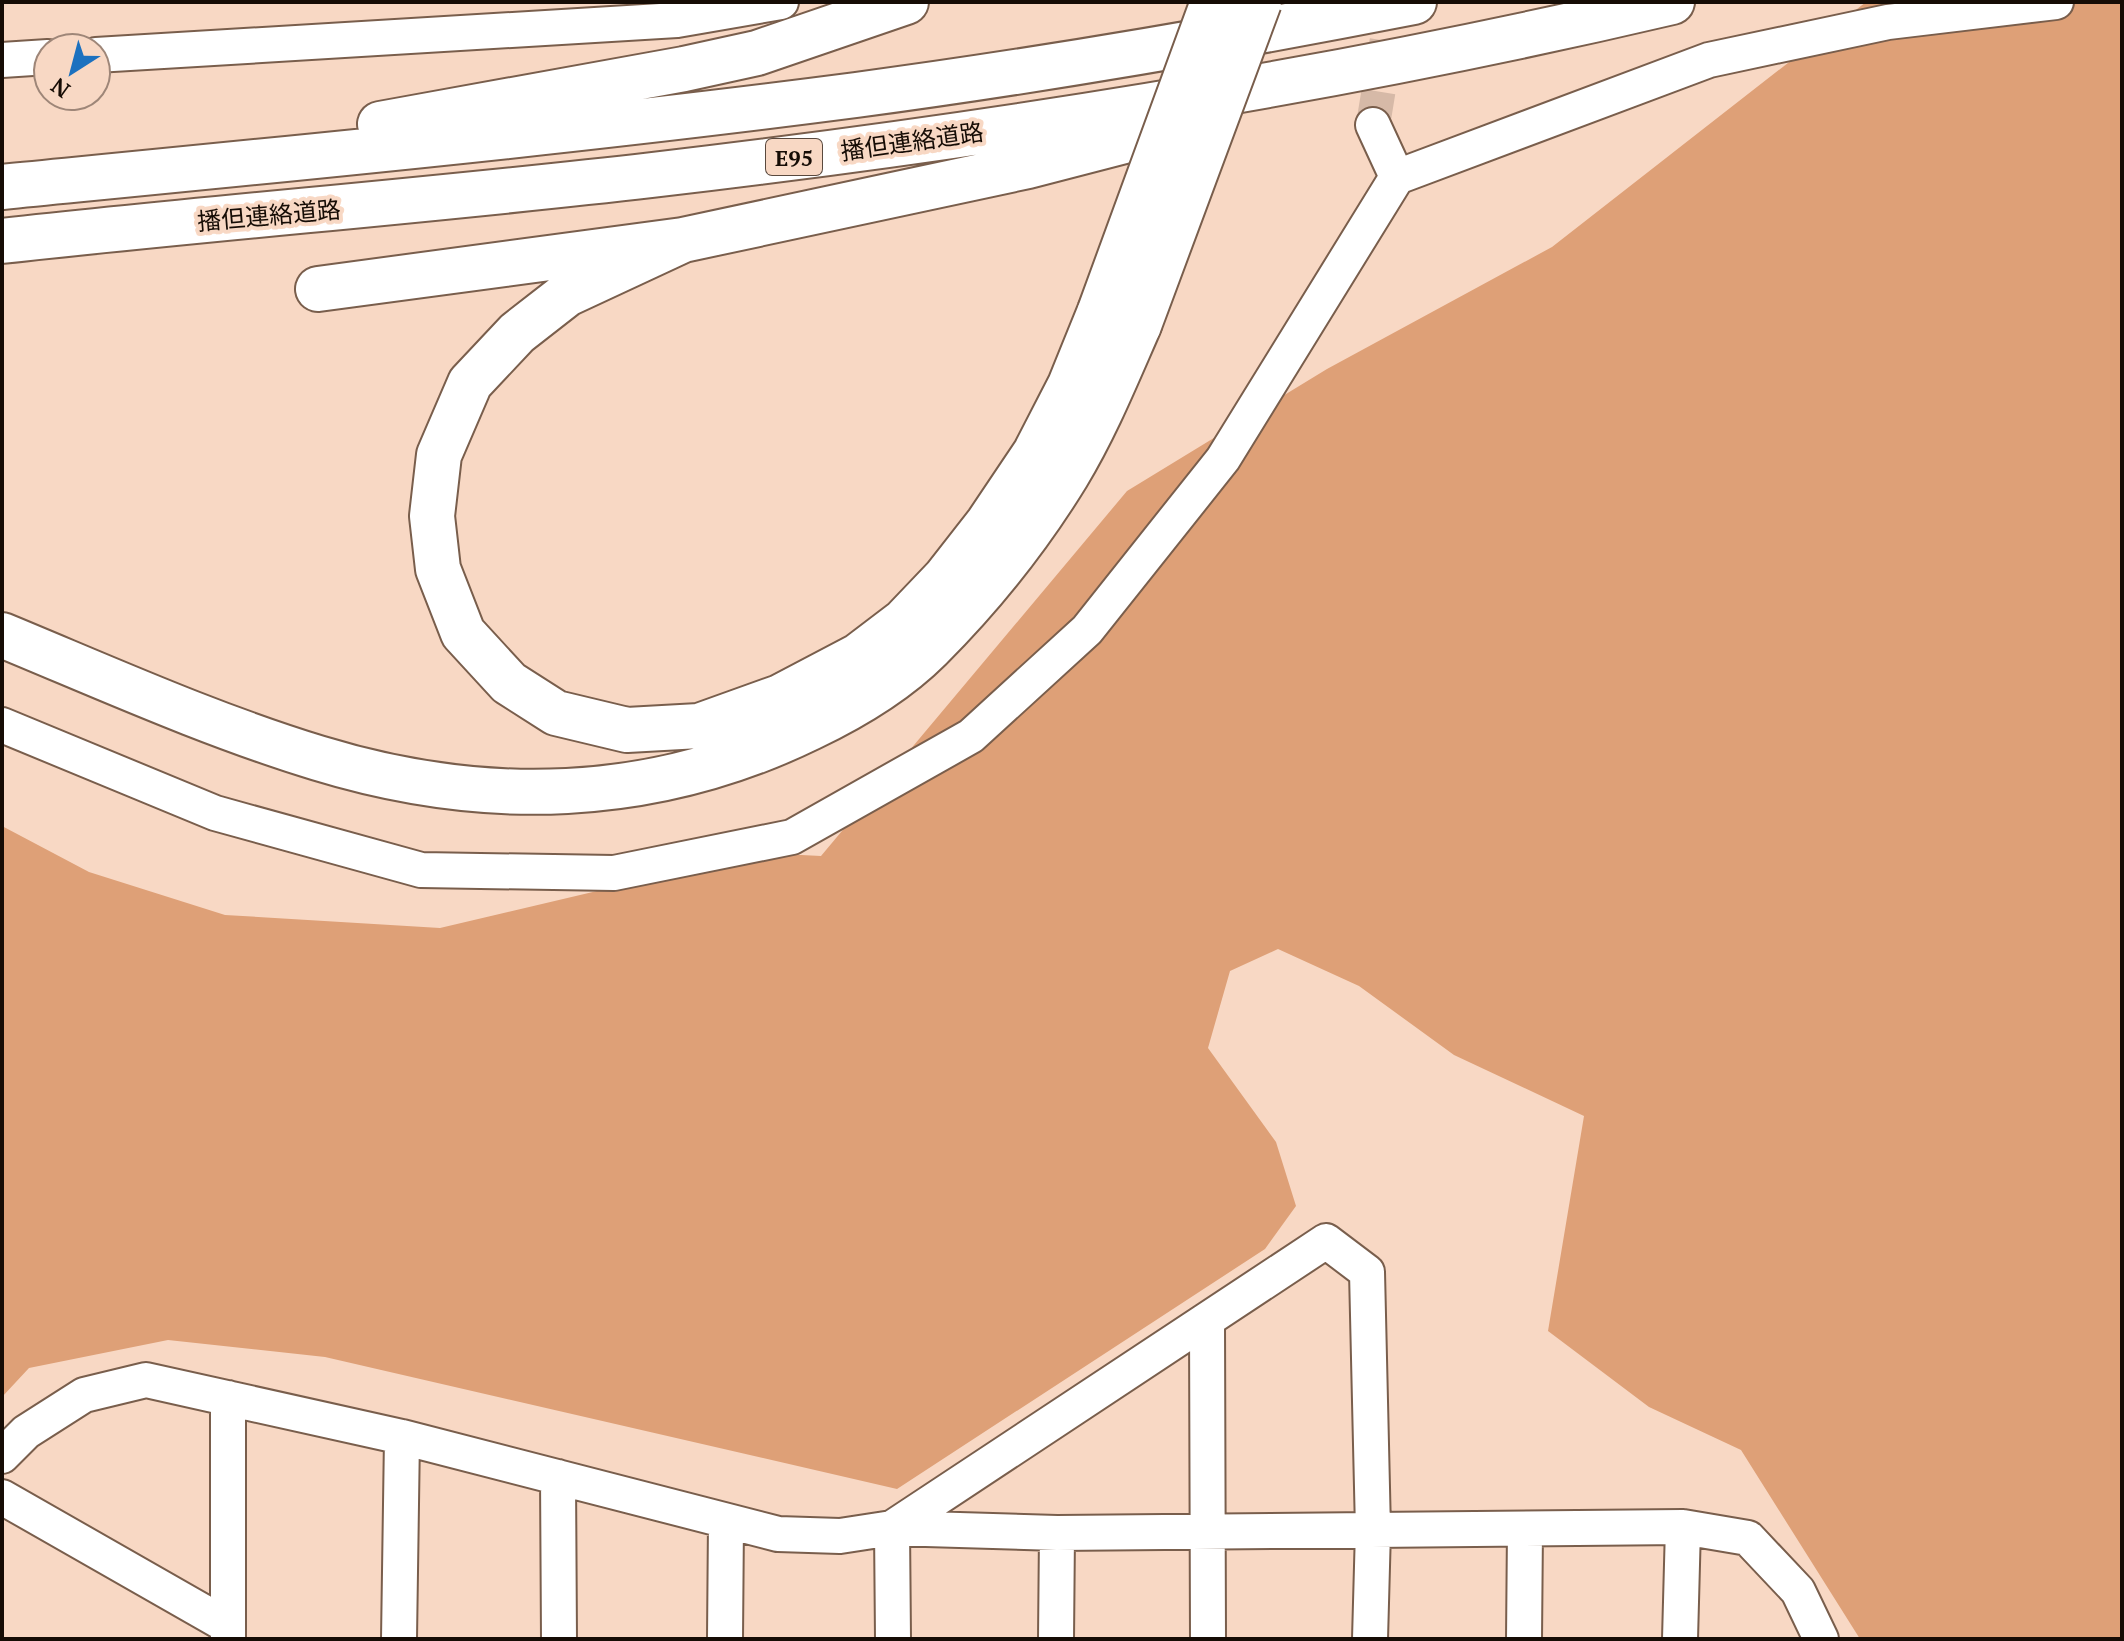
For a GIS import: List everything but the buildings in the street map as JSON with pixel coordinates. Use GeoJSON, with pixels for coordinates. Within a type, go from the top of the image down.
{"type":"FeatureCollection","features":[{"type":"Feature","properties":{"kind":"highway"},"geometry":{"type":"LineString","coordinates":[[54,182],[684,69],[757,53],[906,2]]}},
{"type":"Feature","properties":{"kind":"highway"},"geometry":{"type":"LineString","coordinates":[[2,635],[177,707],[319,758],[412,780],[490,790],[564,793],[640,785],[710,769],[771,747],[834,717],[928,651],[973,602],[1020,544],[1068,473],[1107,400],[1120,318],[1213,2]]}},
{"type":"Feature","properties":{"kind":"highway"},"geometry":{"type":"LineString","coordinates":[[683,240],[567,294],[517,333],[470,383],[439,455],[432,516],[438,569],[463,633],[509,683],[556,713],[627,730],[699,726],[780,697],[858,656],[904,621],[945,578],[988,523],[1035,453],[1070,385],[1120,318],[1259,2]]}},
{"type":"Feature","properties":{"kind":"highway","name":"E95"},"geometry":{"type":"LineString","coordinates":[[2,187],[336,156],[857,95],[1094,60],[1414,2]]}},
{"type":"Feature","properties":{"kind":"highway","name":"播但連絡道路"},"geometry":{"type":"LineString","coordinates":[[2,241],[358,207],[867,148],[1103,113],[1302,79],[1579,24],[1672,2]]}},
{"type":"Feature","properties":{"kind":"highway"},"geometry":{"type":"LineString","coordinates":[[318,289],[683,240],[1028,166],[1579,24]]}},
{"type":"Feature","properties":{"kind":"street"},"geometry":{"type":"LineString","coordinates":[[112,54],[677,20],[781,2]]}},
{"type":"Feature","properties":{"kind":"street"},"geometry":{"type":"LineString","coordinates":[[2,725],[215,813],[421,870],[614,873],[792,837],[971,736],[1087,630],[1223,459],[1397,177],[1709,60],[1888,22],[2056,2]]}},
{"type":"Feature","properties":{"kind":"street"},"geometry":{"type":"LineString","coordinates":[[2,60],[32,58]]}},
{"type":"Feature","properties":{"kind":"street"},"geometry":{"type":"LineString","coordinates":[[1373,125],[1397,177]]}},
{"type":"Feature","properties":{"kind":"street"},"geometry":{"type":"LineString","coordinates":[[892,1528],[1326,1241],[1367,1272],[1373,1530],[1370,1639]]}},
{"type":"Feature","properties":{"kind":"street"},"geometry":{"type":"LineString","coordinates":[[1207,1322],[1208,1639]]}},
{"type":"Feature","properties":{"kind":"street"},"geometry":{"type":"LineString","coordinates":[[2,1456],[26,1432],[84,1395],[146,1380],[402,1437],[778,1534],[840,1536],[892,1528],[1057,1533],[1683,1527],[1748,1538],[1798,1591],[1821,1639]]}},
{"type":"Feature","properties":{"kind":"street"},"geometry":{"type":"LineString","coordinates":[[228,1398],[228,1633]]}},
{"type":"Feature","properties":{"kind":"street"},"geometry":{"type":"LineString","coordinates":[[399,1639],[402,1437]]}},
{"type":"Feature","properties":{"kind":"street"},"geometry":{"type":"LineString","coordinates":[[558,1477],[559,1639]]}},
{"type":"Feature","properties":{"kind":"street"},"geometry":{"type":"LineString","coordinates":[[2,1497],[228,1633]]}},
{"type":"Feature","properties":{"kind":"street"},"geometry":{"type":"LineString","coordinates":[[725,1639],[726,1521]]}},
{"type":"Feature","properties":{"kind":"street"},"geometry":{"type":"LineString","coordinates":[[1680,1639],[1683,1527]]}},
{"type":"Feature","properties":{"kind":"street"},"geometry":{"type":"LineString","coordinates":[[892,1528],[893,1639]]}},
{"type":"Feature","properties":{"kind":"street"},"geometry":{"type":"LineString","coordinates":[[1524,1639],[1525,1529]]}},
{"type":"Feature","properties":{"kind":"street"},"geometry":{"type":"LineString","coordinates":[[1056,1639],[1057,1533]]}},
{"type":"Feature","properties":{"kind":"shaded area"},"geometry":{"type":"Polygon","coordinates":[[[1866,2],[2122,2],[2122,1639],[1860,1639],[1741,1450],[1649,1407],[1548,1331],[1584,1116],[1454,1055],[1359,986],[1278,949],[1230,971],[1208,1048],[1276,1142],[1296,1206],[1265,1249],[897,1489],[325,1357],[168,1340],[29,1368],[2,1397],[2,826],[89,872],[225,915],[440,928],[686,870],[704,850],[821,856],[1127,491],[1327,369],[1552,247],[1866,2]]]}},
{"type":"Feature","properties":{"kind":"tunnel"},"geometry":{"type":"LineString","coordinates":[[1373,125],[1393,2]]}}]}
